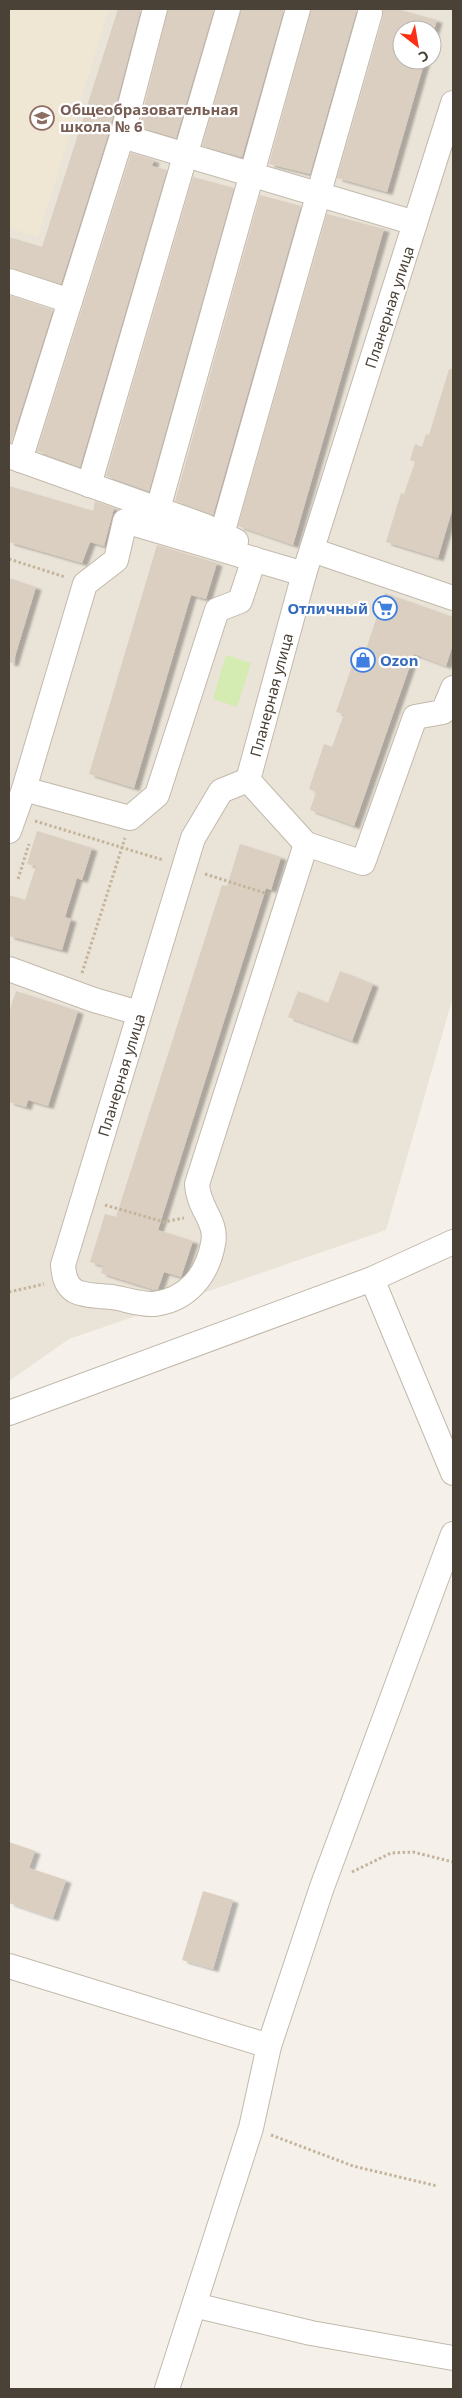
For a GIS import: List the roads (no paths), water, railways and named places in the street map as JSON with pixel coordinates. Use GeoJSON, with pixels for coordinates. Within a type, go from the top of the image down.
{"type":"FeatureCollection","features":[{"type":"Feature","properties":{"kind":"street"},"geometry":{"type":"LineString","coordinates":[[156,9],[122,136],[70,301],[15,458],[205,526],[234,540],[308,562],[453,598]]}},
{"type":"Feature","properties":{"kind":"street"},"geometry":{"type":"LineString","coordinates":[[89,485],[228,9]]}},
{"type":"Feature","properties":{"kind":"street"},"geometry":{"type":"LineString","coordinates":[[158,509],[298,9]]}},
{"type":"Feature","properties":{"kind":"street"},"geometry":{"type":"LineString","coordinates":[[222,534],[370,14]]}},
{"type":"Feature","properties":{"kind":"street","name":"Планерная улица"},"geometry":{"type":"LineString","coordinates":[[306,844],[197,1184],[197,1197],[214,1229],[214,1242],[207,1266],[194,1286],[178,1296],[153,1304],[75,1292],[63,1272],[139,1012],[193,838],[221,791],[248,780],[308,562],[453,103]]}},
{"type":"Feature","properties":{"kind":"street"},"geometry":{"type":"LineString","coordinates":[[122,136],[415,223]]}},
{"type":"Feature","properties":{"kind":"street"},"geometry":{"type":"LineString","coordinates":[[9,281],[70,301]]}},
{"type":"Feature","properties":{"kind":"street"},"geometry":{"type":"LineString","coordinates":[[19,836],[24,789],[85,584],[116,560],[126,521],[254,559],[308,562]]}},
{"type":"Feature","properties":{"kind":"street"},"geometry":{"type":"LineString","coordinates":[[24,789],[130,818],[156,795],[217,610],[240,601],[254,559]]}},
{"type":"Feature","properties":{"kind":"street"},"geometry":{"type":"LineString","coordinates":[[248,780],[306,844],[363,863],[415,718],[443,712],[453,688]]}},
{"type":"Feature","properties":{"kind":"street"},"geometry":{"type":"LineString","coordinates":[[9,969],[76,993],[139,1012]]}},
{"type":"Feature","properties":{"kind":"street"},"geometry":{"type":"LineString","coordinates":[[9,1413],[372,1279],[453,1242]]}},
{"type":"Feature","properties":{"kind":"street"},"geometry":{"type":"LineString","coordinates":[[372,1279],[453,1473]]}},
{"type":"Feature","properties":{"kind":"street"},"geometry":{"type":"LineString","coordinates":[[167,2389],[251,2128],[269,2046],[322,1887],[453,1534]]}},
{"type":"Feature","properties":{"kind":"street"},"geometry":{"type":"LineString","coordinates":[[9,1966],[269,2046]]}},
{"type":"Feature","properties":{"kind":"street"},"geometry":{"type":"LineString","coordinates":[[194,2304],[311,2333],[453,2358]]}},
{"type":"Feature","properties":{"kind":"place","name":"Общеобразовательная школа № 6"},"geometry":{"type":"Point","coordinates":[42,118]}},
{"type":"Feature","properties":{"kind":"place","name":"Отличный"},"geometry":{"type":"Point","coordinates":[385,608]}},
{"type":"Feature","properties":{"kind":"place","name":"Ozon"},"geometry":{"type":"Point","coordinates":[363,660]}}]}
